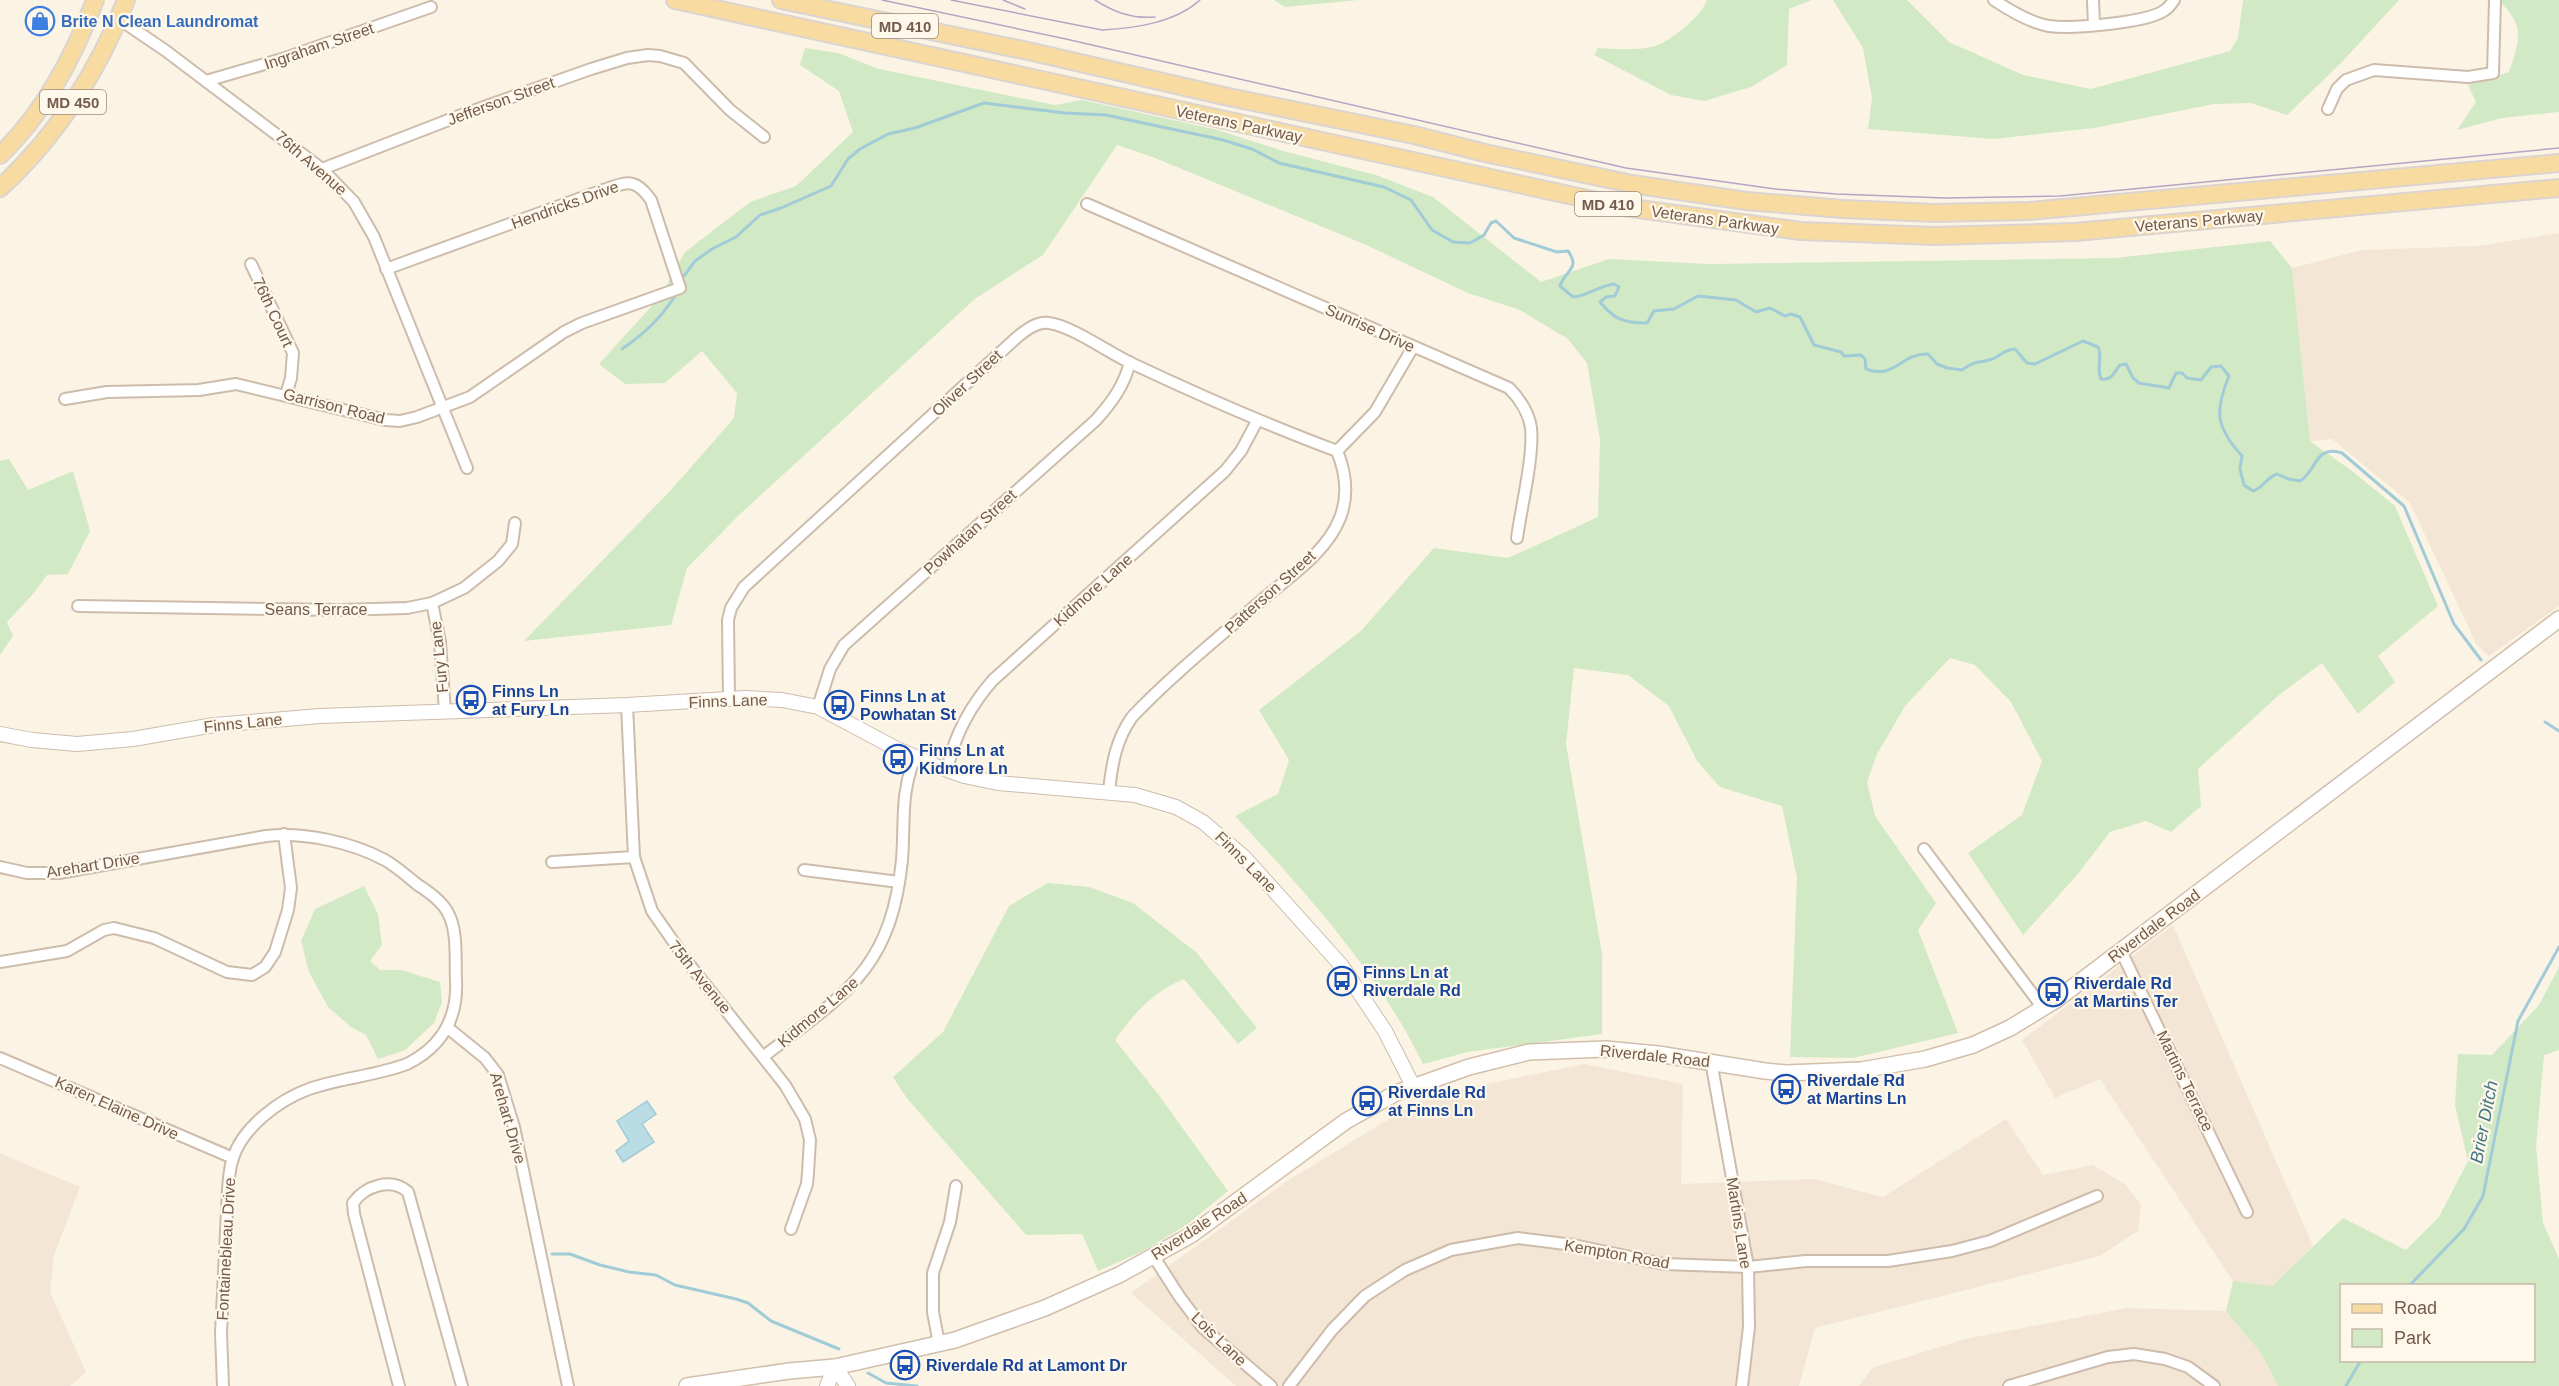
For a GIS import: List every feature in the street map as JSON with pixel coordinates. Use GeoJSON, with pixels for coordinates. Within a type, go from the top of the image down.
{"type":"FeatureCollection","features":[{"type":"Feature","properties":{"kind":"main road","name":"MD 450"},"geometry":{"type":"LineString","coordinates":[[0,155],[28,124],[53,88],[79,40],[95,0]]}},
{"type":"Feature","properties":{"kind":"main road","name":"MD 450"},"geometry":{"type":"LineString","coordinates":[[0,188],[41,146],[72,104],[119,19],[126,0]]}},
{"type":"Feature","properties":{"kind":"main road","name":"Veterans Parkway"},"geometry":{"type":"LineString","coordinates":[[675,0],[1624,207],[1801,231],[1934,236],[2075,232],[2559,188]]}},
{"type":"Feature","properties":{"kind":"main road","name":"Veterans Parkway"},"geometry":{"type":"LineString","coordinates":[[781,0],[1017,49],[1632,184],[1780,204],[1934,213],[2037,210],[2559,164]]}},
{"type":"Feature","properties":{"kind":"main road","name":"Riverdale Road"},"geometry":{"type":"LineString","coordinates":[[687,1386],[789,1371],[835,1367],[939,1344],[978,1333],[1045,1308],[1095,1287],[1154,1257],[1205,1226],[1337,1127],[1413,1086],[1509,1056],[1548,1051],[1627,1050],[1786,1072],[1861,1070],[1899,1065],[1973,1045],[2010,1028],[2043,1008],[2559,619]]}},
{"type":"Feature","properties":{"kind":"street"},"geometry":{"type":"LineString","coordinates":[[1994,0],[2008,9],[2049,26],[2094,25],[2138,20],[2164,11],[2174,0]]}},
{"type":"Feature","properties":{"kind":"street"},"geometry":{"type":"LineString","coordinates":[[2093,0],[2094,25]]}},
{"type":"Feature","properties":{"kind":"street"},"geometry":{"type":"LineString","coordinates":[[2328,109],[2337,89],[2346,80],[2374,70],[2468,77],[2493,73],[2495,0]]}},
{"type":"Feature","properties":{"kind":"street","name":"Ingraham Street"},"geometry":{"type":"LineString","coordinates":[[206,81],[282,59],[430,7]]}},
{"type":"Feature","properties":{"kind":"street","name":"76th Avenue"},"geometry":{"type":"LineString","coordinates":[[119,19],[206,81],[322,169],[354,202],[374,237],[467,468]]}},
{"type":"Feature","properties":{"kind":"street","name":"Jefferson Street"},"geometry":{"type":"LineString","coordinates":[[322,169],[464,114],[618,61],[648,55],[684,63],[730,110],[764,137]]}},
{"type":"Feature","properties":{"kind":"street","name":"Hendricks Drive"},"geometry":{"type":"LineString","coordinates":[[386,269],[625,183],[634,183],[645,191],[651,200],[680,288]]}},
{"type":"Feature","properties":{"kind":"street","name":"Sunrise Drive"},"geometry":{"type":"LineString","coordinates":[[1087,204],[1503,384],[1521,404],[1529,419],[1531,434],[1517,538]]}},
{"type":"Feature","properties":{"kind":"street","name":"76th Court"},"geometry":{"type":"LineString","coordinates":[[250,264],[293,353],[291,378],[286,395]]}},
{"type":"Feature","properties":{"kind":"street","name":"Garrison Road"},"geometry":{"type":"LineString","coordinates":[[65,399],[107,392],[199,390],[236,384],[385,420],[400,421],[470,397],[526,357],[582,323],[680,288]]}},
{"type":"Feature","properties":{"kind":"street","name":"Oliver Street"},"geometry":{"type":"LineString","coordinates":[[729,699],[728,620],[731,608],[744,587],[1014,340],[1033,326],[1048,322],[1257,421],[1337,451]]}},
{"type":"Feature","properties":{"kind":"street"},"geometry":{"type":"LineString","coordinates":[[1337,451],[1375,412],[1413,347]]}},
{"type":"Feature","properties":{"kind":"street","name":"Powhatan Street"},"geometry":{"type":"LineString","coordinates":[[818,707],[830,669],[844,645],[1096,420],[1117,394],[1125,380],[1130,362]]}},
{"type":"Feature","properties":{"kind":"street","name":"Kidmore Lane"},"geometry":{"type":"LineString","coordinates":[[947,770],[964,724],[988,685],[1225,471],[1241,451],[1257,421]]}},
{"type":"Feature","properties":{"kind":"street","name":"Patterson Street"},"geometry":{"type":"LineString","coordinates":[[1109,791],[1112,762],[1118,740],[1132,717],[1306,562],[1335,529],[1346,495],[1345,475],[1337,451]]}},
{"type":"Feature","properties":{"kind":"street","name":"Seans Terrace"},"geometry":{"type":"LineString","coordinates":[[78,606],[340,610],[407,608],[432,603],[464,588],[498,561],[512,544],[515,523]]}},
{"type":"Feature","properties":{"kind":"street","name":"Fury Lane"},"geometry":{"type":"LineString","coordinates":[[432,603],[440,642],[445,711]]}},
{"type":"Feature","properties":{"kind":"street","name":"Finns Lane"},"geometry":{"type":"LineString","coordinates":[[0,734],[55,743],[105,743],[214,725],[310,717],[765,698],[818,707],[915,757],[947,770],[998,783],[1109,791],[1149,798],[1184,811],[1215,830],[1239,852],[1341,965],[1372,1011],[1413,1086]]}},
{"type":"Feature","properties":{"kind":"street","name":"75th Avenue"},"geometry":{"type":"LineString","coordinates":[[627,705],[634,857],[652,911],[665,932],[794,1097],[804,1119],[810,1140],[807,1184],[791,1229]]}},
{"type":"Feature","properties":{"kind":"street","name":"Kidmore Lane"},"geometry":{"type":"LineString","coordinates":[[764,1056],[832,1004],[865,971],[886,934],[896,904],[903,849],[904,796],[915,757]]}},
{"type":"Feature","properties":{"kind":"street"},"geometry":{"type":"LineString","coordinates":[[0,962],[67,951],[104,930],[114,928],[154,938],[227,972],[252,975],[265,967],[275,952],[288,910],[291,888],[284,834]]}},
{"type":"Feature","properties":{"kind":"street","name":"Arehart Drive"},"geometry":{"type":"LineString","coordinates":[[0,867],[27,873],[59,873],[284,834],[334,842],[378,857],[393,865],[445,908],[453,933],[456,984],[454,1012],[448,1028],[485,1058],[498,1075],[514,1127],[568,1386]]}},
{"type":"Feature","properties":{"kind":"street"},"geometry":{"type":"LineString","coordinates":[[1924,849],[2043,1008]]}},
{"type":"Feature","properties":{"kind":"street"},"geometry":{"type":"LineString","coordinates":[[552,862],[634,857]]}},
{"type":"Feature","properties":{"kind":"street"},"geometry":{"type":"LineString","coordinates":[[804,870],[899,882]]}},
{"type":"Feature","properties":{"kind":"street","name":"Martins Terrace"},"geometry":{"type":"LineString","coordinates":[[2121,951],[2247,1212]]}},
{"type":"Feature","properties":{"kind":"street","name":"Fontainebleau Drive"},"geometry":{"type":"LineString","coordinates":[[223,1386],[222,1299],[228,1181],[233,1158],[262,1118],[289,1098],[312,1088],[407,1064],[426,1052],[448,1028]]}},
{"type":"Feature","properties":{"kind":"street","name":"Karen Elaine Drive"},"geometry":{"type":"LineString","coordinates":[[0,1058],[233,1158]]}},
{"type":"Feature","properties":{"kind":"street","name":"Martins Lane"},"geometry":{"type":"LineString","coordinates":[[1711,1061],[1748,1267],[1749,1327],[1742,1386]]}},
{"type":"Feature","properties":{"kind":"street"},"geometry":{"type":"LineString","coordinates":[[399,1386],[353,1203],[360,1192],[389,1183],[400,1185],[408,1192],[462,1386]]}},
{"type":"Feature","properties":{"kind":"street"},"geometry":{"type":"LineString","coordinates":[[939,1344],[933,1312],[933,1273],[950,1222],[956,1186]]}},
{"type":"Feature","properties":{"kind":"street","name":"Kempton Road"},"geometry":{"type":"LineString","coordinates":[[1289,1386],[1332,1330],[1365,1296],[1406,1270],[1451,1250],[1518,1239],[1573,1245],[1664,1264],[1748,1267],[1806,1261],[1888,1261],[1942,1253],[1990,1241],[2097,1196]]}},
{"type":"Feature","properties":{"kind":"street","name":"Lois Lane"},"geometry":{"type":"LineString","coordinates":[[1154,1257],[1203,1328],[1271,1386]]}},
{"type":"Feature","properties":{"kind":"street"},"geometry":{"type":"LineString","coordinates":[[2009,1386],[2121,1354],[2151,1356],[2175,1362],[2203,1376],[2214,1386]]}},
{"type":"Feature","properties":{"kind":"street"},"geometry":{"type":"LineString","coordinates":[[827,1386],[835,1367]]}},
{"type":"Feature","properties":{"kind":"street"},"geometry":{"type":"LineString","coordinates":[[835,1367],[848,1386]]}},
{"type":"Feature","properties":{"kind":"shaded area"},"geometry":{"type":"Polygon","coordinates":[[[2559,233],[2559,606],[2489,656],[2477,645],[2410,503],[2332,439],[2310,441],[2292,268],[2362,250],[2478,246],[2559,233]]]}},
{"type":"Feature","properties":{"kind":"shaded area"},"geometry":{"type":"Polygon","coordinates":[[[2173,925],[2313,1246],[2272,1286],[2233,1281],[2100,1079],[2055,1098],[2022,1040],[2173,925]]]}},
{"type":"Feature","properties":{"kind":"shaded area"},"geometry":{"type":"Polygon","coordinates":[[[1585,1064],[1683,1084],[1681,1184],[1814,1179],[1883,1197],[2006,1119],[2043,1175],[2093,1165],[2125,1184],[2141,1205],[2138,1231],[2100,1256],[1815,1328],[1799,1386],[1236,1386],[1131,1293],[1287,1181],[1427,1096],[1585,1064]]]}},
{"type":"Feature","properties":{"kind":"shaded area"},"geometry":{"type":"Polygon","coordinates":[[[0,1153],[80,1187],[54,1255],[50,1292],[86,1372],[70,1386],[0,1386],[0,1153]]]}},
{"type":"Feature","properties":{"kind":"shaded area"},"geometry":{"type":"Polygon","coordinates":[[[2127,1308],[2226,1311],[2261,1353],[2278,1386],[1859,1386],[1872,1368],[1965,1339],[2127,1308]]]}},
{"type":"Feature","properties":{"kind":"green space"},"geometry":{"type":"Polygon","coordinates":[[[1274,0],[1358,0],[1285,7],[1274,0]]]}},
{"type":"Feature","properties":{"kind":"green space"},"geometry":{"type":"Polygon","coordinates":[[[1707,0],[1812,0],[1789,9],[1787,65],[1751,87],[1704,101],[1671,95],[1594,55],[1598,48],[1642,49],[1662,43],[1699,14],[1707,0]]]}},
{"type":"Feature","properties":{"kind":"green space"},"geometry":{"type":"Polygon","coordinates":[[[1833,0],[1907,0],[1949,42],[2023,75],[2091,89],[2230,51],[2238,38],[2243,0],[2399,0],[2341,63],[2287,115],[2251,103],[2214,104],[2094,128],[1994,139],[1868,129],[1872,98],[1863,48],[1833,0]]]}},
{"type":"Feature","properties":{"kind":"green space"},"geometry":{"type":"Polygon","coordinates":[[[2498,0],[2559,0],[2559,112],[2502,118],[2457,130],[2476,102],[2468,85],[2509,72],[2513,60],[2518,42],[2517,26],[2507,9],[2498,0]]]}},
{"type":"Feature","properties":{"kind":"green space"},"geometry":{"type":"Polygon","coordinates":[[[805,48],[838,53],[879,69],[1055,105],[1082,100],[1218,130],[1283,151],[1376,175],[1433,197],[1541,282],[1609,259],[1709,264],[2115,258],[2270,241],[2292,268],[2310,441],[2395,506],[2438,606],[2378,656],[2395,682],[2358,714],[2322,663],[2279,695],[2198,769],[2201,806],[2171,832],[2146,821],[2110,832],[2077,875],[2023,935],[1968,853],[2022,815],[2042,761],[2011,702],[1975,665],[1950,658],[1905,706],[1877,754],[1867,782],[1875,816],[1936,903],[1918,930],[1958,1033],[1853,1058],[1790,1057],[1797,878],[1782,806],[1720,787],[1697,761],[1669,706],[1628,675],[1574,668],[1566,744],[1602,954],[1602,1034],[1468,1052],[1423,1064],[1405,1029],[1362,964],[1313,903],[1235,816],[1278,794],[1289,760],[1259,710],[1361,631],[1434,548],[1508,558],[1598,517],[1600,439],[1587,363],[1568,339],[1520,310],[1468,293],[1364,244],[1155,158],[1117,145],[1043,255],[976,298],[738,516],[687,568],[671,625],[524,641],[671,490],[734,418],[737,393],[702,351],[665,383],[625,384],[599,364],[660,297],[685,252],[750,202],[796,186],[853,132],[839,91],[800,65],[805,48]]]}},
{"type":"Feature","properties":{"kind":"green space"},"geometry":{"type":"Polygon","coordinates":[[[9,459],[28,490],[73,471],[90,531],[68,574],[47,575],[7,622],[13,636],[0,655],[0,461],[9,459]]]}},
{"type":"Feature","properties":{"kind":"green space"},"geometry":{"type":"Polygon","coordinates":[[[1048,883],[1089,887],[1133,903],[1197,953],[1257,1028],[1238,1044],[1184,979],[1163,990],[1145,1004],[1115,1040],[1158,1094],[1228,1191],[1185,1226],[1141,1252],[1098,1271],[1082,1234],[1026,1235],[906,1097],[893,1077],[943,1032],[1009,906],[1048,883]]]}},
{"type":"Feature","properties":{"kind":"green space"},"geometry":{"type":"Polygon","coordinates":[[[364,886],[378,914],[382,945],[370,961],[380,970],[401,970],[440,982],[442,1002],[434,1023],[405,1050],[378,1059],[366,1035],[351,1027],[328,1007],[309,972],[301,941],[315,909],[364,886]]]}},
{"type":"Feature","properties":{"kind":"green space"},"geometry":{"type":"Polygon","coordinates":[[[2559,967],[2559,1050],[2544,1055],[2536,1146],[2543,1223],[2559,1259],[2559,1386],[2278,1386],[2261,1353],[2226,1311],[2233,1281],[2272,1286],[2343,1218],[2406,1250],[2439,1217],[2468,1161],[2455,1105],[2458,1054],[2492,1055],[2539,1005],[2559,967]]]}},
{"type":"Feature","properties":{"kind":"water"},"geometry":{"type":"Polygon","coordinates":[[[647,1101],[656,1114],[642,1124],[654,1142],[623,1162],[616,1151],[629,1141],[617,1121],[647,1101]]]}},
{"type":"Feature","properties":{"kind":"waterway"},"geometry":{"type":"LineString","coordinates":[[684,276],[695,261],[736,237],[760,215],[831,186],[848,159],[860,149],[888,134],[915,128],[984,103],[1065,113],[1106,115],[1223,140],[1252,149],[1279,163],[1384,187],[1411,200],[1432,230],[1453,242],[1470,243],[1484,235],[1491,223],[1496,221],[1514,238],[1557,252],[1568,251],[1573,262],[1560,286],[1573,297],[1614,284],[1619,287],[1615,296],[1606,297],[1600,302],[1615,316],[1625,321],[1647,323],[1654,311],[1674,309],[1698,296],[1736,300],[1756,312],[1770,308],[1785,316],[1791,314],[1800,317],[1814,345],[1841,352],[1844,356],[1861,355],[1865,359],[1866,369],[1876,371],[1891,369],[1911,357],[1928,354],[1937,364],[1962,370],[2015,349],[2027,363],[2035,364],[2083,341],[2098,347],[2101,379],[2110,377],[2120,365],[2126,364],[2133,378],[2139,383],[2169,388],[2176,373],[2182,373],[2187,378],[2201,380],[2211,367],[2221,366],[2229,376],[2221,400],[2220,419],[2227,436],[2242,456],[2240,469],[2244,485],[2253,491],[2277,474],[2300,481],[2326,452],[2342,453],[2404,506],[2454,624],[2481,660]]}},
{"type":"Feature","properties":{"kind":"waterway"},"geometry":{"type":"LineString","coordinates":[[622,349],[651,325],[675,296]]}},
{"type":"Feature","properties":{"kind":"waterway"},"geometry":{"type":"LineString","coordinates":[[2545,722],[2559,731]]}},
{"type":"Feature","properties":{"kind":"waterway","name":"Brier Ditch"},"geometry":{"type":"LineString","coordinates":[[2411,1284],[2464,1229],[2483,1196],[2518,1021],[2559,947]]}},
{"type":"Feature","properties":{"kind":"waterway"},"geometry":{"type":"LineString","coordinates":[[552,1254],[570,1254],[600,1265],[656,1275],[675,1285],[736,1299],[748,1303],[771,1321],[839,1349]]}},
{"type":"Feature","properties":{"kind":"waterway","name":"Brier Ditch"},"geometry":{"type":"LineString","coordinates":[[2346,1386],[2360,1362]]}},
{"type":"Feature","properties":{"kind":"waterway"},"geometry":{"type":"LineString","coordinates":[[868,1373],[886,1383],[917,1386]]}},
{"type":"Feature","properties":{"kind":"tram line"},"geometry":{"type":"LineString","coordinates":[[882,0],[1066,39],[1626,168],[1775,189],[1945,198],[2060,196],[2559,148]]}},
{"type":"Feature","properties":{"kind":"tram line"},"geometry":{"type":"LineString","coordinates":[[951,0],[1102,30],[1154,23],[1179,14],[1200,0]]}},
{"type":"Feature","properties":{"kind":"tram line"},"geometry":{"type":"LineString","coordinates":[[1003,0],[1025,9]]}},
{"type":"Feature","properties":{"kind":"tram line"},"geometry":{"type":"LineString","coordinates":[[1095,0],[1124,14],[1155,17]]}},
{"type":"Feature","properties":{"kind":"place","name":"Brite N Clean Laundromat"},"geometry":{"type":"Point","coordinates":[40,21]}},
{"type":"Feature","properties":{"kind":"place","name":"Finns Ln at Fury Ln"},"geometry":{"type":"Point","coordinates":[471,700]}},
{"type":"Feature","properties":{"kind":"place","name":"Finns Ln at Powhatan St"},"geometry":{"type":"Point","coordinates":[839,705]}},
{"type":"Feature","properties":{"kind":"place","name":"Finns Ln at Kidmore Ln"},"geometry":{"type":"Point","coordinates":[898,759]}},
{"type":"Feature","properties":{"kind":"place","name":"Finns Ln at Riverdale Rd"},"geometry":{"type":"Point","coordinates":[1342,981]}},
{"type":"Feature","properties":{"kind":"place","name":"Riverdale Rd at Martins Ter"},"geometry":{"type":"Point","coordinates":[2053,992]}},
{"type":"Feature","properties":{"kind":"place","name":"Riverdale Rd at Martins Ln"},"geometry":{"type":"Point","coordinates":[1786,1089]}},
{"type":"Feature","properties":{"kind":"place","name":"Riverdale Rd at Finns Ln"},"geometry":{"type":"Point","coordinates":[1367,1101]}},
{"type":"Feature","properties":{"kind":"place","name":"Riverdale Rd at Lamont Dr"},"geometry":{"type":"Point","coordinates":[905,1365]}}]}
